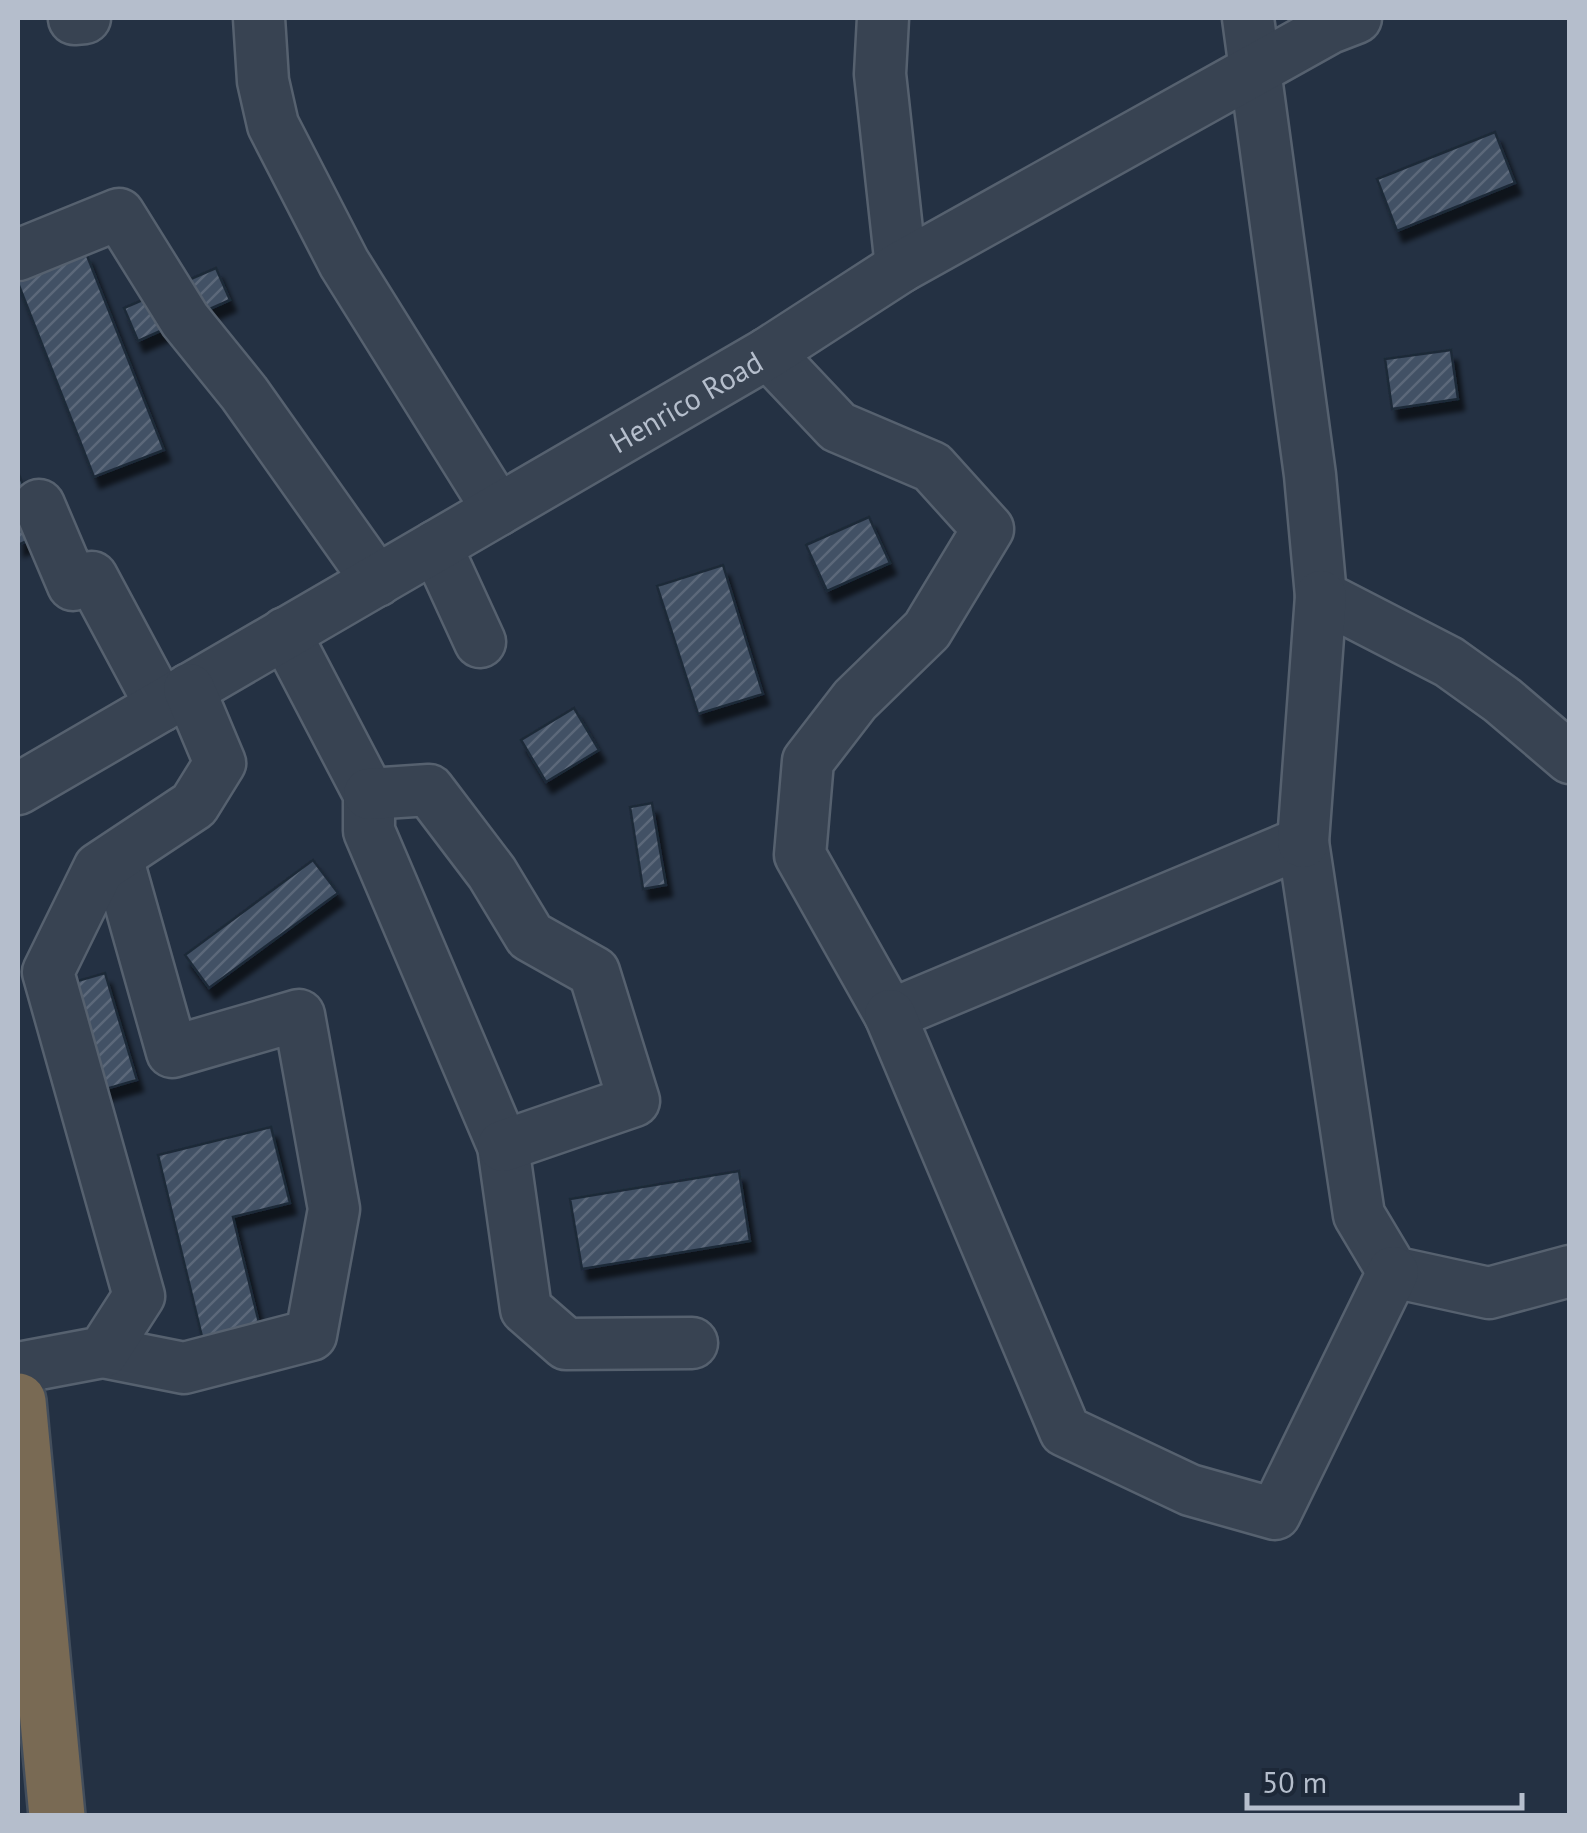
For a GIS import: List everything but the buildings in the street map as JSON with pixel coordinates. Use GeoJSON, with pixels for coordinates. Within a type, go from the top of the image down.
{"type":"FeatureCollection","features":[{"type":"Feature","properties":{"kind":"highway"},"geometry":{"type":"LineString","coordinates":[[18,1402],[58,1816]]}},
{"type":"Feature","properties":{"kind":"street"},"geometry":{"type":"LineString","coordinates":[[259,18],[263,80],[273,125],[344,264],[498,510]]}},
{"type":"Feature","properties":{"kind":"street"},"geometry":{"type":"LineString","coordinates":[[883,18],[880,74],[901,267]]}},
{"type":"Feature","properties":{"kind":"street"},"geometry":{"type":"LineString","coordinates":[[1248,18],[1310,476],[1321,596],[1303,842],[1360,1215],[1394,1272],[1490,1292],[1570,1272]]}},
{"type":"Feature","properties":{"kind":"street","name":"Henrico Road"},"geometry":{"type":"LineString","coordinates":[[18,789],[768,353],[901,267],[1330,28],[1356,18]]}},
{"type":"Feature","properties":{"kind":"street"},"geometry":{"type":"LineString","coordinates":[[18,255],[119,214],[185,320],[244,393],[376,580]]}},
{"type":"Feature","properties":{"kind":"street"},"geometry":{"type":"LineString","coordinates":[[768,353],[838,428],[932,467],[988,530],[927,630],[854,700],[808,761],[800,854],[890,1015],[1065,1431],[1190,1490],[1275,1514],[1394,1272]]}},
{"type":"Feature","properties":{"kind":"street"},"geometry":{"type":"LineString","coordinates":[[39,504],[73,585],[111,567],[175,698],[220,764],[194,805],[99,868],[33,974],[139,1296],[103,1352]]}},
{"type":"Feature","properties":{"kind":"street"},"geometry":{"type":"LineString","coordinates":[[436,546],[480,642]]}},
{"type":"Feature","properties":{"kind":"street"},"geometry":{"type":"LineString","coordinates":[[1321,596],[1449,662],[1502,700],[1570,758]]}},
{"type":"Feature","properties":{"kind":"street"},"geometry":{"type":"LineString","coordinates":[[285,634],[370,794],[369,832],[502,1146],[526,1309],[566,1344],[692,1343]]}},
{"type":"Feature","properties":{"kind":"street"},"geometry":{"type":"LineString","coordinates":[[370,794],[429,790],[492,873],[530,936],[594,972],[634,1100],[502,1146]]}},
{"type":"Feature","properties":{"kind":"street"},"geometry":{"type":"LineString","coordinates":[[890,1015],[1303,842]]}},
{"type":"Feature","properties":{"kind":"street"},"geometry":{"type":"LineString","coordinates":[[18,1368],[103,1352],[184,1368],[310,1335],[334,1209],[299,1015],[172,1052],[117,857]]}}]}
